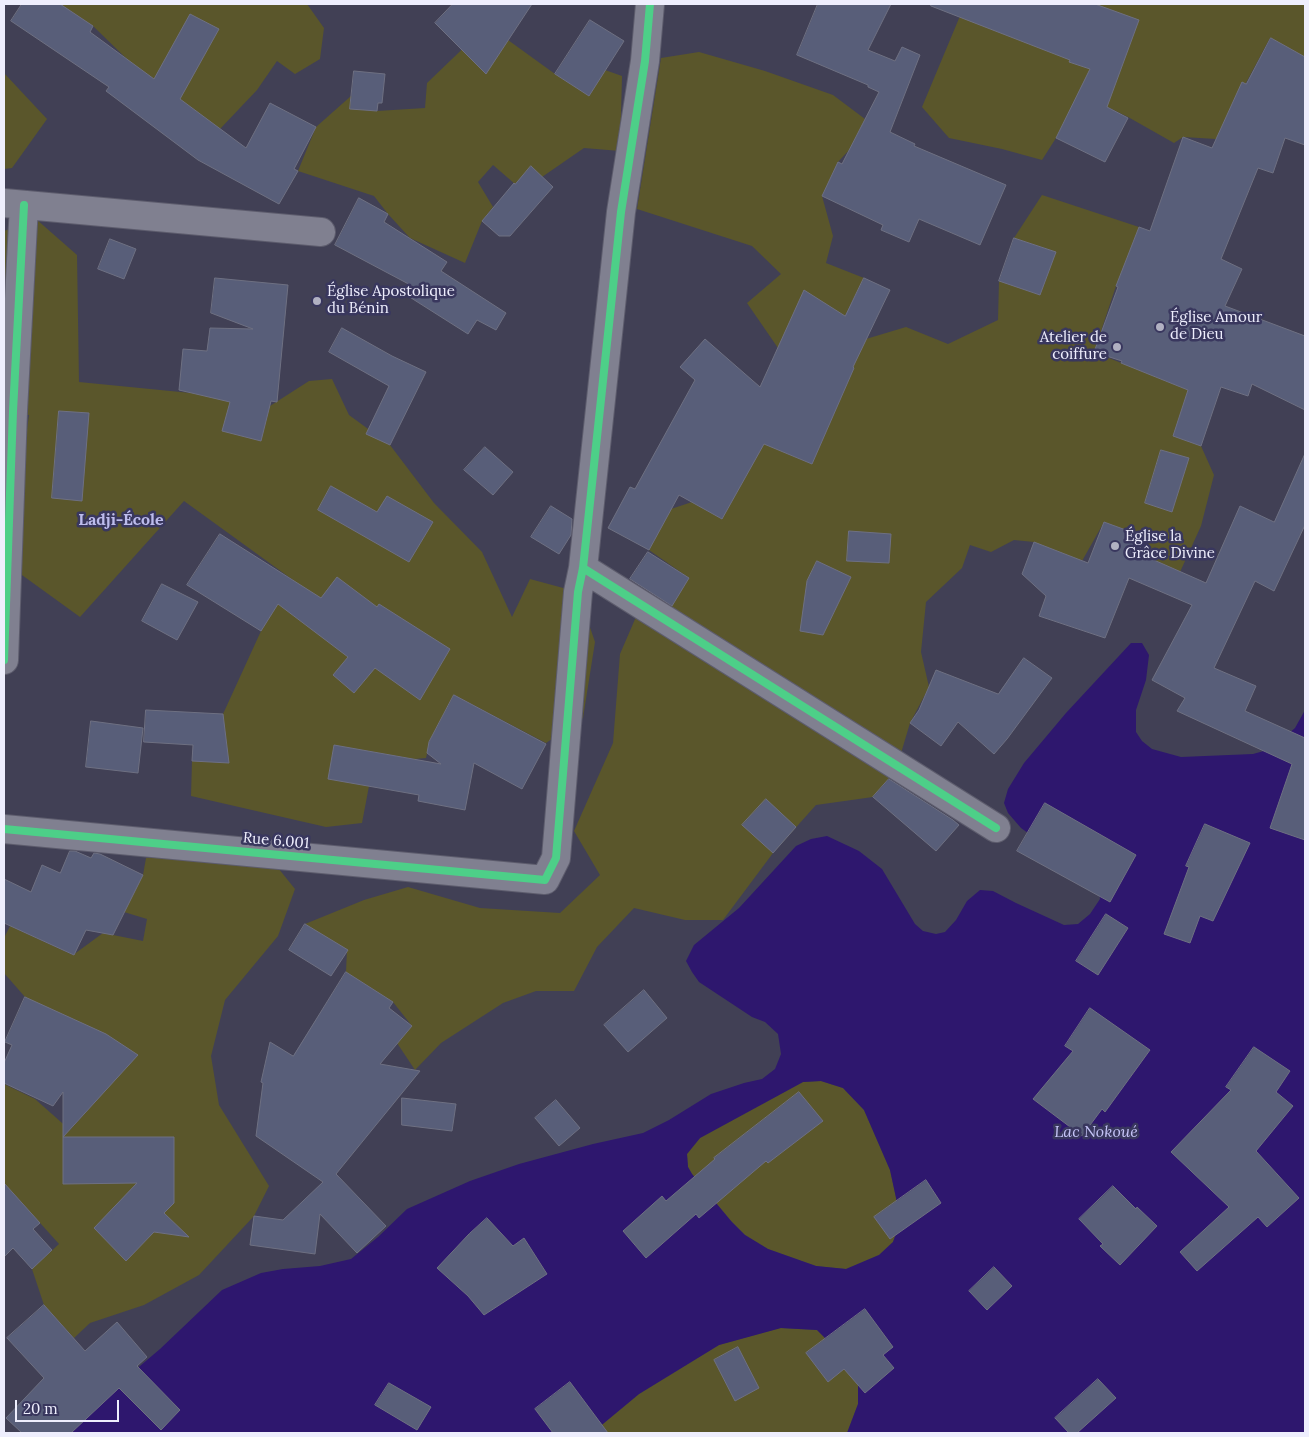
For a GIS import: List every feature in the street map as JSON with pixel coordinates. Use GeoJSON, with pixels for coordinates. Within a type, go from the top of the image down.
{"type":"FeatureCollection","features":[{"type":"Feature","properties":{"kind":"street"},"geometry":{"type":"LineString","coordinates":[[650,4],[645,61],[621,212],[583,568],[996,828]]}},
{"type":"Feature","properties":{"kind":"street"},"geometry":{"type":"LineString","coordinates":[[4,660],[13,411],[14,204],[321,232]]}},
{"type":"Feature","properties":{"kind":"street","name":"Rue 6.001"},"geometry":{"type":"LineString","coordinates":[[4,829],[545,880],[556,858],[578,592],[583,568]]}},
{"type":"Feature","properties":{"kind":"shaded area"},"geometry":{"type":"Polygon","coordinates":[[[60,4],[307,4],[324,28],[320,59],[295,74],[277,61],[257,90],[220,129],[129,61],[93,26],[60,4]]]}},
{"type":"Feature","properties":{"kind":"shaded area"},"geometry":{"type":"Polygon","coordinates":[[[965,4],[1305,4],[1305,57],[1270,38],[1216,139],[1183,137],[1174,143],[1128,117],[1079,93],[1056,138],[1042,160],[949,138],[922,107],[965,4]]]}},
{"type":"Feature","properties":{"kind":"shaded area"},"geometry":{"type":"Polygon","coordinates":[[[477,35],[508,40],[589,96],[605,70],[622,76],[620,151],[584,148],[542,177],[515,184],[493,165],[478,182],[493,207],[482,221],[465,263],[410,238],[374,196],[298,171],[316,127],[351,96],[377,111],[425,108],[427,83],[477,35]]]}},
{"type":"Feature","properties":{"kind":"shaded area"},"geometry":{"type":"Polygon","coordinates":[[[699,52],[765,71],[833,95],[865,119],[850,149],[838,162],[822,196],[833,236],[826,263],[864,278],[840,326],[866,339],[906,327],[948,344],[998,320],[999,281],[1040,295],[1056,252],[1014,238],[1042,195],[1139,227],[1116,286],[1094,352],[1188,390],[1173,436],[1201,446],[1214,475],[1201,526],[1180,572],[1146,557],[1145,537],[1104,522],[1082,561],[1034,542],[1014,540],[991,552],[970,545],[962,568],[926,602],[921,652],[929,687],[910,723],[896,770],[873,797],[816,805],[773,853],[723,920],[685,920],[634,908],[597,947],[574,991],[536,991],[503,1003],[441,1043],[415,1070],[397,1043],[412,1026],[393,1002],[346,972],[347,950],[305,924],[364,900],[408,887],[480,908],[560,913],[600,875],[574,831],[613,743],[620,654],[645,596],[668,611],[689,578],[649,550],[671,509],[692,502],[722,519],[764,443],[812,464],[854,368],[825,355],[815,364],[778,348],[747,303],[781,274],[752,246],[637,209],[661,58],[699,52]]]}},
{"type":"Feature","properties":{"kind":"shaded area"},"geometry":{"type":"Polygon","coordinates":[[[4,73],[47,119],[12,168],[4,169],[4,73]]]}},
{"type":"Feature","properties":{"kind":"shaded area"},"geometry":{"type":"Polygon","coordinates":[[[36,219],[77,255],[79,382],[211,395],[230,402],[223,431],[261,441],[270,406],[309,381],[332,379],[349,415],[390,445],[434,503],[482,552],[512,617],[530,579],[578,592],[595,642],[583,718],[546,743],[454,695],[430,740],[426,758],[414,759],[334,745],[329,779],[369,786],[362,823],[326,827],[191,796],[192,761],[229,763],[223,714],[261,631],[293,580],[184,501],[80,617],[15,570],[20,480],[29,415],[4,413],[4,231],[36,219]]]}},
{"type":"Feature","properties":{"kind":"shaded area"},"geometry":{"type":"Polygon","coordinates":[[[202,848],[266,853],[295,889],[278,936],[225,1000],[211,1056],[219,1105],[269,1186],[254,1216],[199,1275],[144,1305],[90,1323],[74,1338],[44,1305],[32,1269],[59,1244],[15,1195],[4,1186],[4,1084],[35,1099],[70,1130],[96,1101],[62,1069],[25,997],[4,973],[4,938],[10,926],[73,955],[103,933],[143,941],[147,919],[124,912],[143,875],[146,858],[202,848]]]}},
{"type":"Feature","properties":{"kind":"shaded area"},"geometry":{"type":"Polygon","coordinates":[[[821,1081],[843,1088],[864,1110],[890,1170],[898,1207],[899,1225],[893,1242],[879,1255],[846,1269],[816,1266],[768,1249],[745,1235],[731,1221],[688,1167],[687,1154],[700,1138],[803,1082],[821,1081]]]}},
{"type":"Feature","properties":{"kind":"shaded area"},"geometry":{"type":"Polygon","coordinates":[[[780,1328],[817,1330],[851,1364],[858,1385],[858,1404],[847,1433],[592,1433],[639,1394],[719,1345],[780,1328]]]}},
{"type":"Feature","properties":{"kind":"water","name":"Lac Nokoué"},"geometry":{"type":"Polygon","coordinates":[[[1131,643],[1142,643],[1149,655],[1146,680],[1136,710],[1136,732],[1142,741],[1152,749],[1181,757],[1253,754],[1271,749],[1295,728],[1305,710],[1305,1433],[847,1433],[858,1404],[858,1385],[851,1364],[817,1330],[781,1328],[719,1345],[639,1394],[592,1433],[58,1433],[160,1349],[222,1290],[261,1273],[320,1266],[351,1259],[378,1237],[407,1209],[470,1181],[519,1164],[643,1133],[669,1120],[711,1094],[762,1079],[775,1069],[781,1054],[778,1034],[765,1022],[752,1017],[699,982],[686,961],[694,945],[739,908],[796,846],[811,839],[827,836],[859,851],[882,869],[915,924],[923,931],[936,934],[945,932],[956,920],[967,901],[980,890],[993,891],[1064,925],[1078,924],[1090,914],[1100,899],[1098,884],[1021,828],[1008,813],[1004,803],[1008,789],[1024,763],[1066,713],[1131,643]],[[821,1081],[803,1082],[700,1138],[687,1154],[688,1167],[692,1174],[745,1235],[768,1249],[816,1266],[846,1269],[879,1255],[893,1242],[899,1225],[898,1207],[890,1170],[864,1110],[843,1088],[821,1081]]]}},
{"type":"Feature","properties":{"kind":"building"},"geometry":{"type":"Polygon","coordinates":[[[22,4],[60,4],[93,26],[90,32],[154,79],[190,14],[219,29],[180,99],[246,148],[270,103],[316,127],[294,169],[298,171],[279,204],[198,160],[106,91],[109,87],[11,21],[22,4]]]}},
{"type":"Feature","properties":{"kind":"building"},"geometry":{"type":"Polygon","coordinates":[[[453,4],[532,4],[486,74],[435,23],[453,4]]]}},
{"type":"Feature","properties":{"kind":"building"},"geometry":{"type":"Polygon","coordinates":[[[818,4],[891,4],[868,50],[895,61],[902,47],[920,55],[890,132],[915,144],[914,146],[1006,185],[980,245],[919,219],[909,242],[881,230],[883,225],[822,196],[838,162],[842,164],[879,92],[868,87],[868,85],[797,55],[818,4]]]}},
{"type":"Feature","properties":{"kind":"building"},"geometry":{"type":"Polygon","coordinates":[[[931,4],[1095,4],[1139,20],[1107,107],[1128,118],[1105,162],[1056,138],[1090,69],[931,6],[931,4]]]}},
{"type":"Feature","properties":{"kind":"building"},"geometry":{"type":"Polygon","coordinates":[[[590,20],[624,41],[589,96],[555,74],[590,20]]]}},
{"type":"Feature","properties":{"kind":"building"},"geometry":{"type":"Polygon","coordinates":[[[1271,38],[1305,57],[1305,145],[1285,138],[1273,173],[1258,168],[1221,259],[1242,269],[1225,306],[1305,336],[1305,410],[1252,384],[1248,396],[1221,387],[1201,446],[1173,436],[1188,390],[1121,363],[1122,361],[1094,352],[1118,287],[1116,286],[1139,227],[1150,231],[1183,137],[1212,148],[1242,82],[1246,84],[1271,38]]]}},
{"type":"Feature","properties":{"kind":"building"},"geometry":{"type":"Polygon","coordinates":[[[354,71],[385,74],[382,103],[378,103],[377,111],[350,109],[354,71]]]}},
{"type":"Feature","properties":{"kind":"building"},"geometry":{"type":"Polygon","coordinates":[[[531,166],[553,187],[510,236],[499,236],[482,221],[531,166]]]}},
{"type":"Feature","properties":{"kind":"building"},"geometry":{"type":"Polygon","coordinates":[[[359,198],[388,214],[384,222],[447,262],[441,271],[506,313],[496,330],[477,320],[468,334],[408,296],[435,298],[335,245],[359,198]]]}},
{"type":"Feature","properties":{"kind":"building"},"geometry":{"type":"Polygon","coordinates":[[[1014,238],[1056,252],[1040,295],[999,281],[1014,238]]]}},
{"type":"Feature","properties":{"kind":"building"},"geometry":{"type":"Polygon","coordinates":[[[110,239],[136,249],[124,279],[98,269],[110,239]]]}},
{"type":"Feature","properties":{"kind":"building"},"geometry":{"type":"Polygon","coordinates":[[[215,278],[288,285],[277,402],[271,401],[261,441],[222,431],[230,402],[179,390],[183,349],[207,351],[210,328],[253,329],[211,313],[215,278]]]}},
{"type":"Feature","properties":{"kind":"building"},"geometry":{"type":"Polygon","coordinates":[[[864,278],[890,290],[853,367],[812,464],[764,444],[722,519],[679,495],[649,550],[608,528],[630,487],[635,489],[695,380],[680,367],[705,339],[760,387],[804,290],[845,316],[864,278]]]}},
{"type":"Feature","properties":{"kind":"building"},"geometry":{"type":"Polygon","coordinates":[[[342,328],[392,356],[426,372],[390,445],[366,434],[389,386],[329,352],[342,328]]]}},
{"type":"Feature","properties":{"kind":"building"},"geometry":{"type":"Polygon","coordinates":[[[59,411],[89,413],[82,501],[52,498],[59,411]]]}},
{"type":"Feature","properties":{"kind":"building"},"geometry":{"type":"Polygon","coordinates":[[[485,447],[513,472],[493,495],[464,470],[485,447]]]}},
{"type":"Feature","properties":{"kind":"building"},"geometry":{"type":"Polygon","coordinates":[[[1161,450],[1189,458],[1172,512],[1145,503],[1161,450]]]}},
{"type":"Feature","properties":{"kind":"building"},"geometry":{"type":"Polygon","coordinates":[[[1305,454],[1305,525],[1274,591],[1255,581],[1214,668],[1256,686],[1245,711],[1305,738],[1305,840],[1270,828],[1292,764],[1177,711],[1185,698],[1152,680],[1192,605],[1129,578],[1105,638],[1039,616],[1046,596],[1022,574],[1034,542],[1088,563],[1104,522],[1145,537],[1138,553],[1206,583],[1240,506],[1274,522],[1305,454]]]}},
{"type":"Feature","properties":{"kind":"building"},"geometry":{"type":"Polygon","coordinates":[[[331,486],[377,512],[387,496],[433,522],[409,562],[318,510],[331,486]]]}},
{"type":"Feature","properties":{"kind":"building"},"geometry":{"type":"Polygon","coordinates":[[[551,506],[572,519],[571,535],[559,554],[531,537],[551,506]]]}},
{"type":"Feature","properties":{"kind":"building"},"geometry":{"type":"Polygon","coordinates":[[[849,531],[891,534],[889,563],[847,561],[849,531]]]}},
{"type":"Feature","properties":{"kind":"building"},"geometry":{"type":"Polygon","coordinates":[[[220,534],[321,598],[337,577],[377,607],[379,604],[450,649],[420,700],[375,668],[354,693],[333,675],[348,657],[278,604],[261,631],[187,585],[220,534]]]}},
{"type":"Feature","properties":{"kind":"building"},"geometry":{"type":"Polygon","coordinates":[[[648,552],[689,578],[672,606],[630,579],[648,552]]]}},
{"type":"Feature","properties":{"kind":"building"},"geometry":{"type":"Polygon","coordinates":[[[817,561],[851,577],[823,635],[800,631],[807,581],[817,561]]]}},
{"type":"Feature","properties":{"kind":"building"},"geometry":{"type":"Polygon","coordinates":[[[162,584],[198,602],[177,640],[142,621],[162,584]]]}},
{"type":"Feature","properties":{"kind":"building"},"geometry":{"type":"Polygon","coordinates":[[[1024,658],[1052,678],[994,754],[958,722],[941,746],[910,723],[919,710],[936,670],[998,694],[1024,658]]]}},
{"type":"Feature","properties":{"kind":"building"},"geometry":{"type":"Polygon","coordinates":[[[454,695],[546,744],[522,789],[474,763],[465,810],[418,801],[419,795],[328,779],[334,745],[441,764],[427,753],[429,742],[454,695]]]}},
{"type":"Feature","properties":{"kind":"building"},"geometry":{"type":"Polygon","coordinates":[[[146,710],[223,714],[229,763],[192,761],[193,745],[144,742],[146,710]]]}},
{"type":"Feature","properties":{"kind":"building"},"geometry":{"type":"Polygon","coordinates":[[[91,721],[143,728],[138,773],[86,767],[91,721]]]}},
{"type":"Feature","properties":{"kind":"building"},"geometry":{"type":"Polygon","coordinates":[[[889,779],[959,825],[936,851],[873,797],[889,779]]]}},
{"type":"Feature","properties":{"kind":"building"},"geometry":{"type":"Polygon","coordinates":[[[766,799],[796,827],[773,853],[742,825],[766,799]]]}},
{"type":"Feature","properties":{"kind":"building"},"geometry":{"type":"Polygon","coordinates":[[[1045,803],[1136,855],[1110,902],[1017,851],[1045,803]]]}},
{"type":"Feature","properties":{"kind":"building"},"geometry":{"type":"Polygon","coordinates":[[[1205,824],[1250,843],[1213,921],[1200,916],[1190,943],[1164,934],[1189,867],[1186,866],[1205,824]]]}},
{"type":"Feature","properties":{"kind":"building"},"geometry":{"type":"Polygon","coordinates":[[[70,851],[75,851],[91,858],[94,853],[100,854],[143,875],[113,935],[86,930],[74,955],[4,923],[4,879],[31,892],[42,865],[60,873],[70,851]]]}},
{"type":"Feature","properties":{"kind":"building"},"geometry":{"type":"Polygon","coordinates":[[[1106,914],[1128,928],[1098,975],[1076,961],[1106,914]]]}},
{"type":"Feature","properties":{"kind":"building"},"geometry":{"type":"Polygon","coordinates":[[[305,924],[348,950],[331,976],[289,950],[305,924]]]}},
{"type":"Feature","properties":{"kind":"building"},"geometry":{"type":"Polygon","coordinates":[[[346,972],[393,1002],[389,1008],[412,1026],[380,1064],[420,1071],[336,1174],[386,1226],[357,1253],[320,1214],[315,1254],[250,1245],[254,1216],[283,1220],[323,1182],[256,1136],[263,1083],[261,1082],[270,1042],[293,1056],[346,972]]]}},
{"type":"Feature","properties":{"kind":"building"},"geometry":{"type":"Polygon","coordinates":[[[644,990],[667,1018],[628,1052],[604,1025],[644,990]]]}},
{"type":"Feature","properties":{"kind":"building"},"geometry":{"type":"Polygon","coordinates":[[[25,997],[106,1034],[138,1055],[63,1137],[63,1092],[53,1106],[4,1083],[4,1063],[12,1045],[5,1042],[25,997]]]}},
{"type":"Feature","properties":{"kind":"building"},"geometry":{"type":"Polygon","coordinates":[[[1090,1008],[1150,1050],[1105,1112],[1102,1109],[1082,1136],[1033,1099],[1073,1051],[1065,1046],[1090,1008]]]}},
{"type":"Feature","properties":{"kind":"building"},"geometry":{"type":"Polygon","coordinates":[[[1254,1047],[1290,1071],[1276,1092],[1293,1106],[1256,1151],[1299,1198],[1267,1227],[1258,1217],[1197,1271],[1180,1252],[1229,1207],[1171,1152],[1231,1090],[1226,1087],[1254,1047]]]}},
{"type":"Feature","properties":{"kind":"building"},"geometry":{"type":"Polygon","coordinates":[[[799,1092],[823,1121],[768,1163],[766,1161],[699,1218],[696,1214],[646,1258],[623,1231],[662,1196],[666,1201],[714,1158],[799,1092]]]}},
{"type":"Feature","properties":{"kind":"building"},"geometry":{"type":"Polygon","coordinates":[[[402,1098],[456,1104],[452,1131],[402,1125],[402,1098]]]}},
{"type":"Feature","properties":{"kind":"building"},"geometry":{"type":"Polygon","coordinates":[[[556,1100],[580,1128],[559,1146],[535,1118],[556,1100]]]}},
{"type":"Feature","properties":{"kind":"building"},"geometry":{"type":"Polygon","coordinates":[[[63,1137],[174,1137],[174,1203],[164,1213],[189,1237],[154,1232],[126,1261],[94,1228],[137,1183],[63,1184],[63,1137]]]}},
{"type":"Feature","properties":{"kind":"building"},"geometry":{"type":"Polygon","coordinates":[[[926,1180],[941,1203],[890,1239],[874,1217],[926,1180]]]}},
{"type":"Feature","properties":{"kind":"building"},"geometry":{"type":"Polygon","coordinates":[[[4,1183],[40,1223],[33,1229],[52,1250],[32,1269],[13,1248],[4,1257],[4,1183]]]}},
{"type":"Feature","properties":{"kind":"building"},"geometry":{"type":"Polygon","coordinates":[[[1113,1186],[1136,1209],[1137,1207],[1157,1226],[1120,1265],[1100,1246],[1103,1244],[1079,1219],[1113,1186]]]}},
{"type":"Feature","properties":{"kind":"building"},"geometry":{"type":"Polygon","coordinates":[[[487,1218],[513,1246],[524,1238],[547,1274],[484,1315],[468,1296],[437,1268],[487,1218]]]}},
{"type":"Feature","properties":{"kind":"building"},"geometry":{"type":"Polygon","coordinates":[[[994,1267],[1012,1286],[987,1310],[969,1291],[994,1267]]]}},
{"type":"Feature","properties":{"kind":"building"},"geometry":{"type":"Polygon","coordinates":[[[44,1305],[85,1351],[117,1322],[147,1357],[137,1366],[180,1410],[161,1430],[119,1388],[71,1433],[22,1433],[6,1418],[44,1378],[7,1338],[44,1305]]]}},
{"type":"Feature","properties":{"kind":"building"},"geometry":{"type":"Polygon","coordinates":[[[865,1309],[893,1347],[883,1355],[894,1368],[865,1393],[844,1369],[828,1382],[806,1353],[865,1309]]]}},
{"type":"Feature","properties":{"kind":"building"},"geometry":{"type":"Polygon","coordinates":[[[738,1347],[759,1388],[735,1401],[714,1360],[738,1347]]]}},
{"type":"Feature","properties":{"kind":"building"},"geometry":{"type":"Polygon","coordinates":[[[1098,1379],[1116,1398],[1077,1433],[1069,1433],[1055,1418],[1098,1379]]]}},
{"type":"Feature","properties":{"kind":"building"},"geometry":{"type":"Polygon","coordinates":[[[570,1382],[608,1433],[553,1433],[535,1409],[570,1382]]]}},
{"type":"Feature","properties":{"kind":"building"},"geometry":{"type":"Polygon","coordinates":[[[389,1383],[431,1407],[417,1430],[375,1405],[389,1383]]]}},
{"type":"Feature","properties":{"kind":"cycle path"},"geometry":{"type":"LineString","coordinates":[[4,829],[545,880],[556,858],[578,592],[583,568],[621,212],[645,61],[650,4]]}},
{"type":"Feature","properties":{"kind":"cycle path"},"geometry":{"type":"LineString","coordinates":[[4,660],[13,411],[24,205]]}},
{"type":"Feature","properties":{"kind":"cycle path"},"geometry":{"type":"LineString","coordinates":[[583,568],[996,828]]}},
{"type":"Feature","properties":{"kind":"place","name":"Église Apostolique du Bénin"},"geometry":{"type":"Point","coordinates":[317,301]}},
{"type":"Feature","properties":{"kind":"place","name":"Église Amour de Dieu"},"geometry":{"type":"Point","coordinates":[1160,327]}},
{"type":"Feature","properties":{"kind":"place","name":"Atelier de coiffure"},"geometry":{"type":"Point","coordinates":[1117,347]}},
{"type":"Feature","properties":{"kind":"place","name":"Église la Grâce Divine"},"geometry":{"type":"Point","coordinates":[1115,546]}},
{"type":"Feature","properties":{"kind":"district","name":"Ladji-École"},"geometry":{"type":"Point","coordinates":[121,520]}}]}
